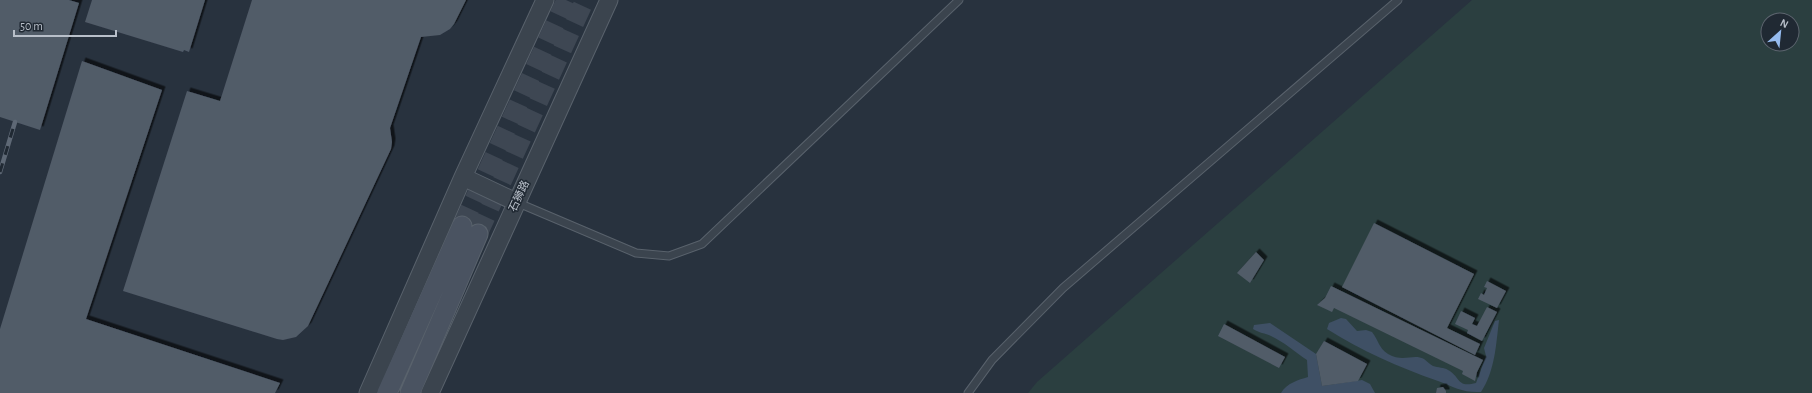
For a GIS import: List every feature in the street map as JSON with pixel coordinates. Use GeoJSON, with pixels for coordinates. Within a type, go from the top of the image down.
{"type":"FeatureCollection","features":[{"type":"Feature","properties":{"kind":"main road"},"geometry":{"type":"LineString","coordinates":[[387,393],[470,230],[410,393]]}},
{"type":"Feature","properties":{"kind":"street"},"geometry":{"type":"LineString","coordinates":[[368,393],[463,177],[544,0]]}},
{"type":"Feature","properties":{"kind":"street","name":"石狮路"},"geometry":{"type":"LineString","coordinates":[[430,393],[609,0]]}},
{"type":"Feature","properties":{"kind":"street"},"geometry":{"type":"LineString","coordinates":[[463,177],[516,202]]}},
{"type":"Feature","properties":{"kind":"lane"},"geometry":{"type":"LineString","coordinates":[[516,202],[636,253],[669,256],[702,244],[959,0]]}},
{"type":"Feature","properties":{"kind":"lane"},"geometry":{"type":"LineString","coordinates":[[968,393],[992,360],[1063,288],[1398,0]]}},
{"type":"Feature","properties":{"kind":"green space"},"geometry":{"type":"Polygon","coordinates":[[[1472,0],[1812,0],[1812,393],[1028,393],[1037,382],[1472,0]]]}},
{"type":"Feature","properties":{"kind":"water"},"geometry":{"type":"Polygon","coordinates":[[[1341,318],[1346,319],[1357,331],[1366,330],[1372,332],[1380,346],[1388,354],[1399,358],[1420,357],[1433,366],[1445,368],[1459,381],[1465,384],[1476,383],[1486,356],[1484,348],[1495,321],[1499,320],[1494,358],[1486,384],[1481,392],[1469,392],[1381,358],[1327,329],[1329,323],[1341,318]]]}},
{"type":"Feature","properties":{"kind":"water"},"geometry":{"type":"Polygon","coordinates":[[[1270,323],[1316,354],[1322,386],[1362,380],[1370,384],[1375,393],[1281,393],[1290,384],[1308,377],[1307,360],[1276,338],[1253,329],[1254,325],[1270,323]]]}},
{"type":"Feature","properties":{"kind":"building"},"geometry":{"type":"Polygon","coordinates":[[[0,0],[69,0],[79,3],[40,130],[0,117],[0,0]]]}},
{"type":"Feature","properties":{"kind":"building"},"geometry":{"type":"Polygon","coordinates":[[[92,0],[205,0],[189,52],[184,50],[183,52],[85,22],[92,0]]]}},
{"type":"Feature","properties":{"kind":"building"},"geometry":{"type":"Polygon","coordinates":[[[252,0],[466,0],[450,29],[440,35],[421,37],[390,128],[392,142],[391,149],[308,326],[296,337],[283,340],[123,291],[187,91],[220,101],[252,0]]]}},
{"type":"Feature","properties":{"kind":"building"},"geometry":{"type":"Polygon","coordinates":[[[82,61],[162,90],[86,319],[280,383],[275,393],[0,393],[0,329],[82,61]]]}},
{"type":"Feature","properties":{"kind":"building"},"geometry":{"type":"Polygon","coordinates":[[[1374,223],[1474,274],[1447,328],[1480,344],[1475,355],[1342,287],[1374,223]]]}},
{"type":"Feature","properties":{"kind":"building"},"geometry":{"type":"Polygon","coordinates":[[[1256,252],[1264,260],[1250,283],[1237,273],[1256,252]]]}},
{"type":"Feature","properties":{"kind":"building"},"geometry":{"type":"Polygon","coordinates":[[[1487,281],[1506,291],[1497,308],[1478,299],[1481,293],[1484,295],[1487,288],[1484,287],[1487,281]]]}},
{"type":"Feature","properties":{"kind":"building"},"geometry":{"type":"Polygon","coordinates":[[[1331,286],[1483,360],[1477,372],[1475,381],[1462,374],[1463,371],[1334,308],[1332,312],[1317,305],[1325,298],[1331,286]]]}},
{"type":"Feature","properties":{"kind":"building"},"geometry":{"type":"Polygon","coordinates":[[[1487,307],[1497,312],[1482,341],[1467,333],[1468,330],[1455,324],[1461,311],[1475,318],[1472,324],[1477,326],[1487,307]]]}},
{"type":"Feature","properties":{"kind":"building"},"geometry":{"type":"Polygon","coordinates":[[[1224,324],[1285,357],[1279,368],[1218,336],[1224,324]]]}},
{"type":"Feature","properties":{"kind":"building"},"geometry":{"type":"Polygon","coordinates":[[[1324,341],[1367,364],[1358,381],[1322,386],[1316,354],[1324,341]]]}},
{"type":"Feature","properties":{"kind":"building"},"geometry":{"type":"Polygon","coordinates":[[[1443,387],[1446,393],[1436,393],[1437,388],[1443,387]]]}},
{"type":"Feature","properties":{"kind":"tunnel"},"geometry":{"type":"LineString","coordinates":[[462,226],[566,0]]}},
{"type":"Feature","properties":{"kind":"tunnel"},"geometry":{"type":"LineString","coordinates":[[478,234],[585,0]]}},
{"type":"Feature","properties":{"kind":"railway"},"geometry":{"type":"LineString","coordinates":[[0,172],[15,122]]}}]}
